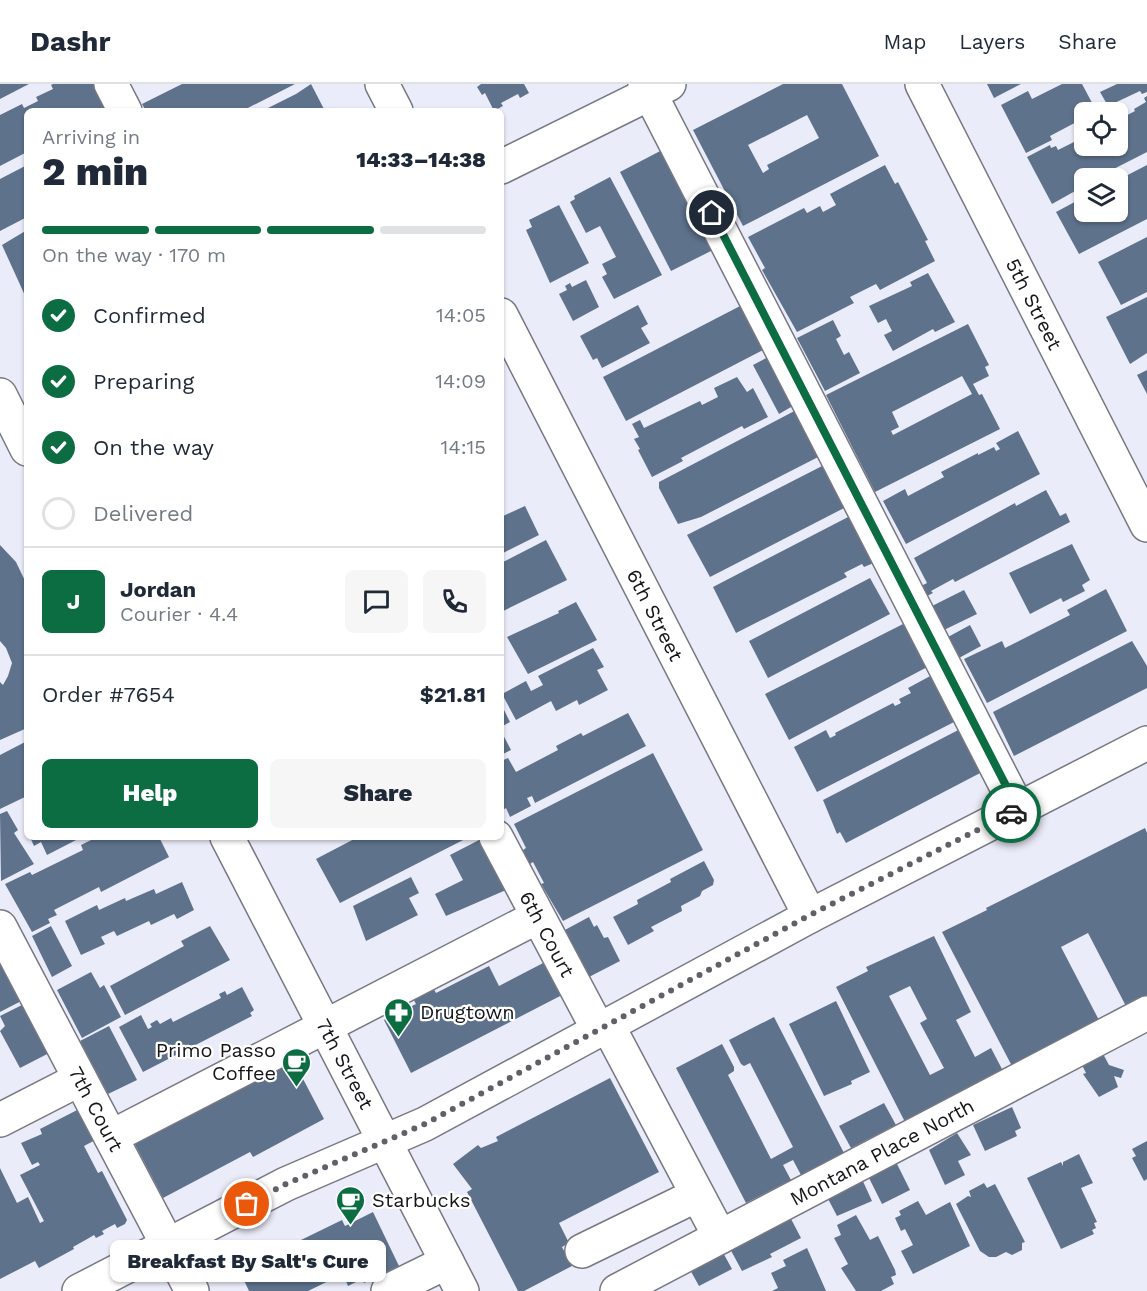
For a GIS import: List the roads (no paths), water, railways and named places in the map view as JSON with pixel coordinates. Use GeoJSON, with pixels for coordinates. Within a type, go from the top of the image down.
{"type":"FeatureCollection","features":[{"type":"Feature","properties":{"kind":"street"},"geometry":{"type":"LineString","coordinates":[[111,84],[123,108]]}},
{"type":"Feature","properties":{"kind":"street"},"geometry":{"type":"LineString","coordinates":[[382,84],[394,108]]}},
{"type":"Feature","properties":{"kind":"street","name":"5th Street"},"geometry":{"type":"LineString","coordinates":[[922,84],[1147,525]]}},
{"type":"Feature","properties":{"kind":"street"},"geometry":{"type":"LineString","coordinates":[[504,165],[655,87],[1018,809]]}},
{"type":"Feature","properties":{"kind":"street","name":"6th Street"},"geometry":{"type":"LineString","coordinates":[[504,321],[810,915]]}},
{"type":"Feature","properties":{"kind":"street"},"geometry":{"type":"LineString","coordinates":[[10,412],[24,442]]}},
{"type":"Feature","properties":{"kind":"street"},"geometry":{"type":"LineString","coordinates":[[79,1291],[286,1184],[425,1124],[810,915],[1147,743]]}},
{"type":"Feature","properties":{"kind":"street","name":"7th Street"},"geometry":{"type":"LineString","coordinates":[[228,840],[462,1291]]}},
{"type":"Feature","properties":{"kind":"street","name":"6th Court"},"geometry":{"type":"LineString","coordinates":[[498,840],[537,916],[604,1028],[720,1237]]}},
{"type":"Feature","properties":{"kind":"street"},"geometry":{"type":"LineString","coordinates":[[111,1137],[537,916]]}},
{"type":"Feature","properties":{"kind":"street","name":"7th Court"},"geometry":{"type":"LineString","coordinates":[[0,927],[192,1291]]}},
{"type":"Feature","properties":{"kind":"street","name":"Montana Place North"},"geometry":{"type":"LineString","coordinates":[[617,1291],[1147,1013]]}},
{"type":"Feature","properties":{"kind":"street"},"geometry":{"type":"LineString","coordinates":[[0,1120],[80,1079]]}},
{"type":"Feature","properties":{"kind":"street"},"geometry":{"type":"LineString","coordinates":[[582,1251],[697,1194]]}},
{"type":"Feature","properties":{"kind":"street"},"geometry":{"type":"LineString","coordinates":[[388,1291],[447,1262]]}},
{"type":"Feature","properties":{"kind":"place","name":"Drugtown"},"geometry":{"type":"Point","coordinates":[399,1038]}},
{"type":"Feature","properties":{"kind":"place","name":"Primo Passo Coffee"},"geometry":{"type":"Point","coordinates":[297,1088]}},
{"type":"Feature","properties":{"kind":"place","name":"Breakfast By Salt's Cure"},"geometry":{"type":"Point","coordinates":[247,1204]}},
{"type":"Feature","properties":{"kind":"place","name":"Starbucks"},"geometry":{"type":"Point","coordinates":[351,1226]}}]}
